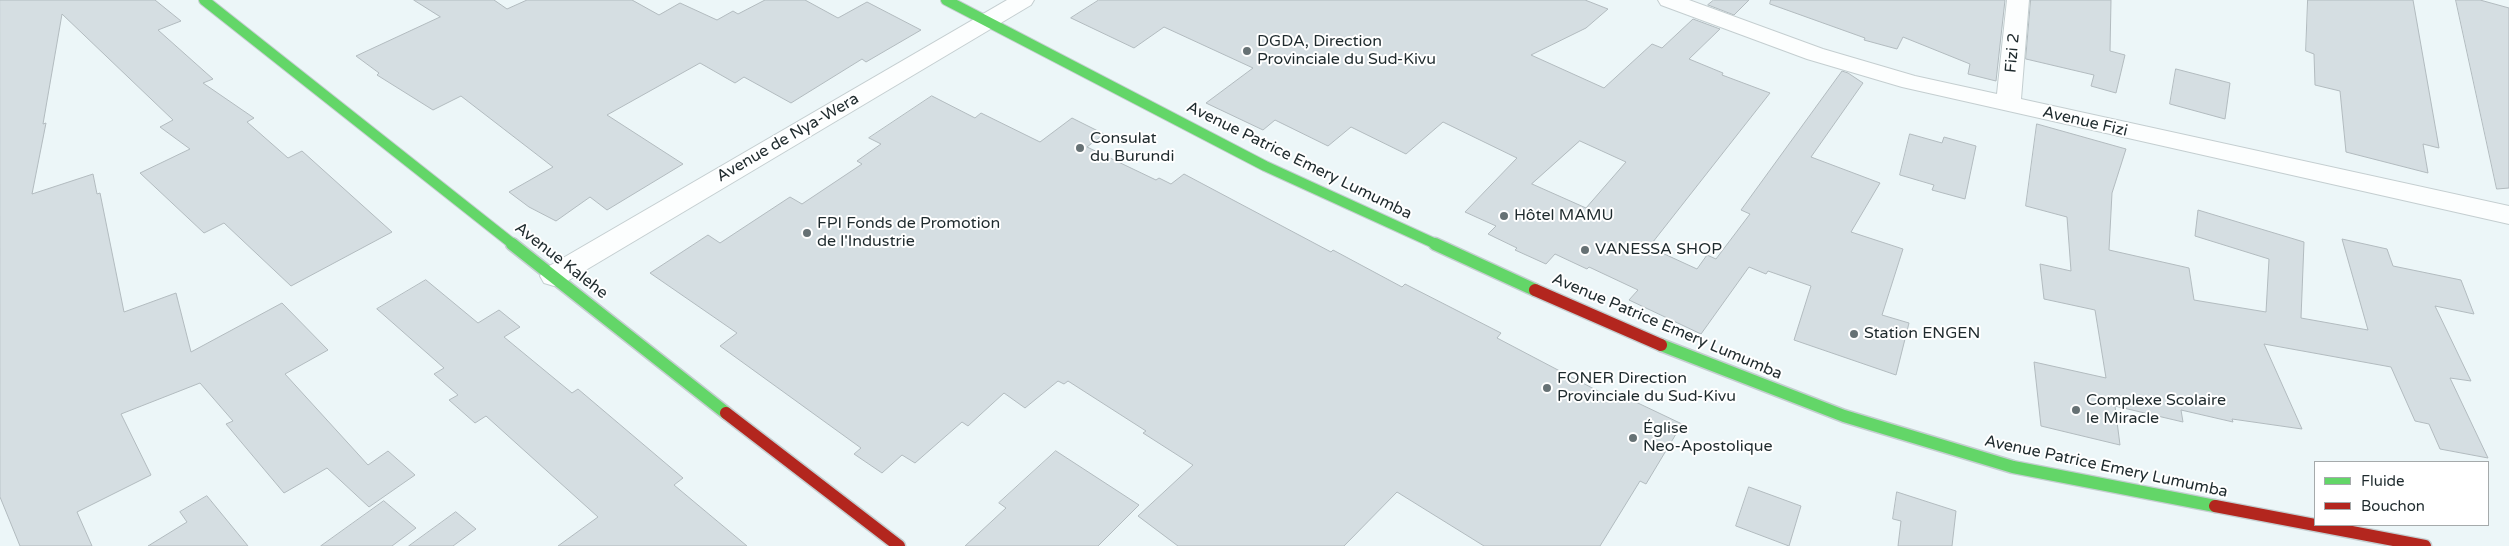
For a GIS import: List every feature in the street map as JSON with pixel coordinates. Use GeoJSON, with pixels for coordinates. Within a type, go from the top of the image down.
{"type":"FeatureCollection","features":[{"type":"Feature","properties":{"kind":"main road","name":"Avenue Kalehe"},"geometry":{"type":"LineString","coordinates":[[204,0],[899,546]]}},
{"type":"Feature","properties":{"kind":"main road","name":"Avenue Patrice Emery Lumumba"},"geometry":{"type":"LineString","coordinates":[[946,0],[1265,166],[1476,264],[1696,360],[1844,416],[2012,466],[2314,525]]}},
{"type":"Feature","properties":{"kind":"main road","name":"Avenue Patrice Emery Lumumba"},"geometry":{"type":"LineString","coordinates":[[2321,526],[2424,546]]}},
{"type":"Feature","properties":{"kind":"street","name":"Avenue de Nya-Wera"},"geometry":{"type":"LineString","coordinates":[[554,276],[1023,0]]}},
{"type":"Feature","properties":{"kind":"street","name":"Avenue Fizi"},"geometry":{"type":"LineString","coordinates":[[1669,0],[1816,54],[1910,82],[2509,215]]}},
{"type":"Feature","properties":{"kind":"street","name":"Fizi 2"},"geometry":{"type":"LineString","coordinates":[[2008,105],[2018,0]]}},
{"type":"Feature","properties":{"kind":"building"},"geometry":{"type":"Polygon","coordinates":[[[0,0],[155,0],[181,21],[158,30],[213,79],[203,83],[254,118],[247,122],[288,158],[302,151],[392,232],[291,286],[224,223],[204,233],[140,173],[190,149],[160,127],[173,120],[62,14],[43,124],[46,123],[32,194],[93,174],[97,194],[100,193],[124,312],[176,293],[191,352],[282,303],[328,350],[285,374],[368,465],[388,451],[415,475],[369,507],[327,468],[284,493],[226,424],[233,421],[200,383],[121,414],[151,475],[77,512],[92,546],[20,546],[0,497],[0,0]]]}},
{"type":"Feature","properties":{"kind":"building"},"geometry":{"type":"Polygon","coordinates":[[[414,0],[494,0],[507,9],[527,0],[632,0],[659,15],[680,3],[717,20],[733,11],[738,14],[765,0],[805,0],[838,18],[867,2],[921,30],[866,62],[862,59],[791,103],[744,77],[735,83],[700,63],[607,115],[683,164],[607,210],[590,197],[556,221],[529,207],[509,192],[553,167],[461,96],[433,110],[377,75],[379,73],[356,56],[440,17],[414,0]]]}},
{"type":"Feature","properties":{"kind":"building"},"geometry":{"type":"Polygon","coordinates":[[[1099,0],[1585,0],[1608,9],[1586,28],[1531,55],[1604,88],[1652,44],[1662,48],[1693,19],[1720,29],[1689,59],[1723,73],[1722,75],[1770,93],[1649,247],[1697,269],[1707,255],[1716,259],[1750,214],[1741,210],[1842,71],[1848,73],[1863,83],[1811,157],[1880,183],[1851,232],[1903,249],[1882,315],[1909,323],[1896,375],[1794,340],[1811,286],[1768,271],[1766,274],[1749,267],[1701,334],[1629,300],[1638,290],[1589,267],[1587,269],[1555,254],[1546,264],[1515,250],[1517,248],[1488,234],[1496,226],[1465,212],[1517,158],[1443,122],[1406,154],[1351,127],[1328,146],[1275,120],[1263,130],[1206,103],[1253,68],[1164,27],[1134,48],[1071,18],[1099,0]],[[1580,141],[1532,184],[1586,208],[1626,162],[1580,141]]]}},
{"type":"Feature","properties":{"kind":"building"},"geometry":{"type":"Polygon","coordinates":[[[1714,0],[1749,0],[1734,15],[1708,5],[1714,0]]]}},
{"type":"Feature","properties":{"kind":"building"},"geometry":{"type":"Polygon","coordinates":[[[1771,0],[2005,0],[1996,81],[1968,74],[1970,64],[1903,37],[1897,49],[1864,40],[1865,38],[1770,4],[1771,0]]]}},
{"type":"Feature","properties":{"kind":"building"},"geometry":{"type":"Polygon","coordinates":[[[2031,0],[2111,0],[2110,51],[2125,55],[2116,93],[2091,86],[2094,75],[2026,59],[2031,0]]]}},
{"type":"Feature","properties":{"kind":"building"},"geometry":{"type":"Polygon","coordinates":[[[2308,0],[2413,0],[2439,148],[2423,144],[2428,173],[2346,152],[2340,91],[2315,85],[2314,54],[2306,51],[2308,0]]]}},
{"type":"Feature","properties":{"kind":"building"},"geometry":{"type":"Polygon","coordinates":[[[2456,0],[2480,0],[2509,8],[2509,188],[2497,189],[2456,0]]]}},
{"type":"Feature","properties":{"kind":"building"},"geometry":{"type":"Polygon","coordinates":[[[2176,69],[2230,83],[2225,119],[2170,104],[2176,69]]]}},
{"type":"Feature","properties":{"kind":"building"},"geometry":{"type":"Polygon","coordinates":[[[932,96],[975,118],[981,113],[1040,142],[1072,118],[1104,134],[1087,147],[1156,180],[1159,178],[1171,184],[1184,174],[1331,252],[1333,250],[1402,287],[1405,284],[1501,333],[1497,338],[1617,401],[1621,395],[1682,424],[1646,484],[1640,481],[1600,546],[1484,546],[1397,492],[1344,546],[1178,546],[1138,516],[1193,465],[1143,433],[1146,431],[1068,381],[1064,384],[1058,381],[1025,408],[1004,393],[968,426],[962,422],[915,463],[902,455],[882,473],[854,454],[861,448],[720,346],[737,333],[650,273],[708,235],[720,243],[790,197],[802,204],[862,164],[857,161],[881,144],[869,138],[932,96]]]}},
{"type":"Feature","properties":{"kind":"building"},"geometry":{"type":"Polygon","coordinates":[[[2037,124],[2126,149],[2112,193],[2109,250],[2189,268],[2194,300],[2266,312],[2269,259],[2195,236],[2198,210],[2304,242],[2301,318],[2368,330],[2342,239],[2387,249],[2393,266],[2461,280],[2474,314],[2435,306],[2471,381],[2450,378],[2488,458],[2440,449],[2429,424],[2415,421],[2391,367],[2264,344],[2302,429],[2232,419],[2233,422],[2181,410],[2183,422],[2115,406],[2120,445],[2041,426],[2034,362],[2106,378],[2095,310],[2044,299],[2040,264],[2071,271],[2067,217],[2026,206],[2037,124]]]}},
{"type":"Feature","properties":{"kind":"building"},"geometry":{"type":"Polygon","coordinates":[[[1910,134],[1942,143],[1944,137],[1976,146],[1965,199],[1932,190],[1934,185],[1900,175],[1910,134]]]}},
{"type":"Feature","properties":{"kind":"building"},"geometry":{"type":"Polygon","coordinates":[[[426,280],[478,323],[499,310],[520,327],[504,337],[572,393],[578,389],[683,478],[674,485],[747,546],[558,546],[598,517],[486,416],[475,423],[449,400],[458,395],[434,374],[444,368],[377,309],[426,280]]]}},
{"type":"Feature","properties":{"kind":"building"},"geometry":{"type":"Polygon","coordinates":[[[1056,451],[1139,505],[1098,546],[965,546],[1006,508],[999,503],[1056,451]]]}},
{"type":"Feature","properties":{"kind":"building"},"geometry":{"type":"Polygon","coordinates":[[[1749,487],[1801,506],[1789,546],[1736,526],[1749,487]]]}},
{"type":"Feature","properties":{"kind":"building"},"geometry":{"type":"Polygon","coordinates":[[[1897,492],[1956,511],[1952,546],[1898,546],[1901,521],[1893,519],[1897,492]]]}},
{"type":"Feature","properties":{"kind":"building"},"geometry":{"type":"Polygon","coordinates":[[[207,496],[248,546],[148,546],[187,522],[180,512],[207,496]]]}},
{"type":"Feature","properties":{"kind":"building"},"geometry":{"type":"Polygon","coordinates":[[[384,501],[416,528],[392,546],[321,546],[384,501]]]}},
{"type":"Feature","properties":{"kind":"building"},"geometry":{"type":"Polygon","coordinates":[[[456,512],[476,529],[453,546],[409,546],[456,512]]]}},
{"type":"Feature","properties":{"kind":"traffic: fast"},"geometry":{"type":"LineString","coordinates":[[204,0],[726,413]]}},
{"type":"Feature","properties":{"kind":"traffic: fast"},"geometry":{"type":"LineString","coordinates":[[946,0],[1265,166],[1535,290]]}},
{"type":"Feature","properties":{"kind":"traffic: fast"},"geometry":{"type":"LineString","coordinates":[[1661,345],[1844,416],[2013,467],[2215,506]]}},
{"type":"Feature","properties":{"kind":"traffic: jam"},"geometry":{"type":"LineString","coordinates":[[1535,290],[1661,345]]}},
{"type":"Feature","properties":{"kind":"traffic: jam"},"geometry":{"type":"LineString","coordinates":[[726,413],[899,546]]}},
{"type":"Feature","properties":{"kind":"traffic: jam"},"geometry":{"type":"LineString","coordinates":[[2215,506],[2314,525]]}},
{"type":"Feature","properties":{"kind":"traffic: jam"},"geometry":{"type":"LineString","coordinates":[[2320,526],[2425,546]]}},
{"type":"Feature","properties":{"kind":"place","name":"DGDA, Direction Provinciale du Sud-Kivu"},"geometry":{"type":"Point","coordinates":[1247,51]}},
{"type":"Feature","properties":{"kind":"place","name":"Consulat du Burundi"},"geometry":{"type":"Point","coordinates":[1080,148]}},
{"type":"Feature","properties":{"kind":"place","name":"Hôtel MAMU"},"geometry":{"type":"Point","coordinates":[1504,216]}},
{"type":"Feature","properties":{"kind":"place","name":"FPI Fonds de Promotion de l'Industrie"},"geometry":{"type":"Point","coordinates":[807,233]}},
{"type":"Feature","properties":{"kind":"place","name":"VANESSA SHOP"},"geometry":{"type":"Point","coordinates":[1585,250]}},
{"type":"Feature","properties":{"kind":"place","name":"Station ENGEN"},"geometry":{"type":"Point","coordinates":[1854,334]}},
{"type":"Feature","properties":{"kind":"place","name":"FONER Direction Provinciale du Sud-Kivu"},"geometry":{"type":"Point","coordinates":[1547,388]}},
{"type":"Feature","properties":{"kind":"place","name":"Complexe Scolaire le Miracle"},"geometry":{"type":"Point","coordinates":[2076,410]}},
{"type":"Feature","properties":{"kind":"place","name":"Église Neo-Apostolique"},"geometry":{"type":"Point","coordinates":[1633,438]}}]}
